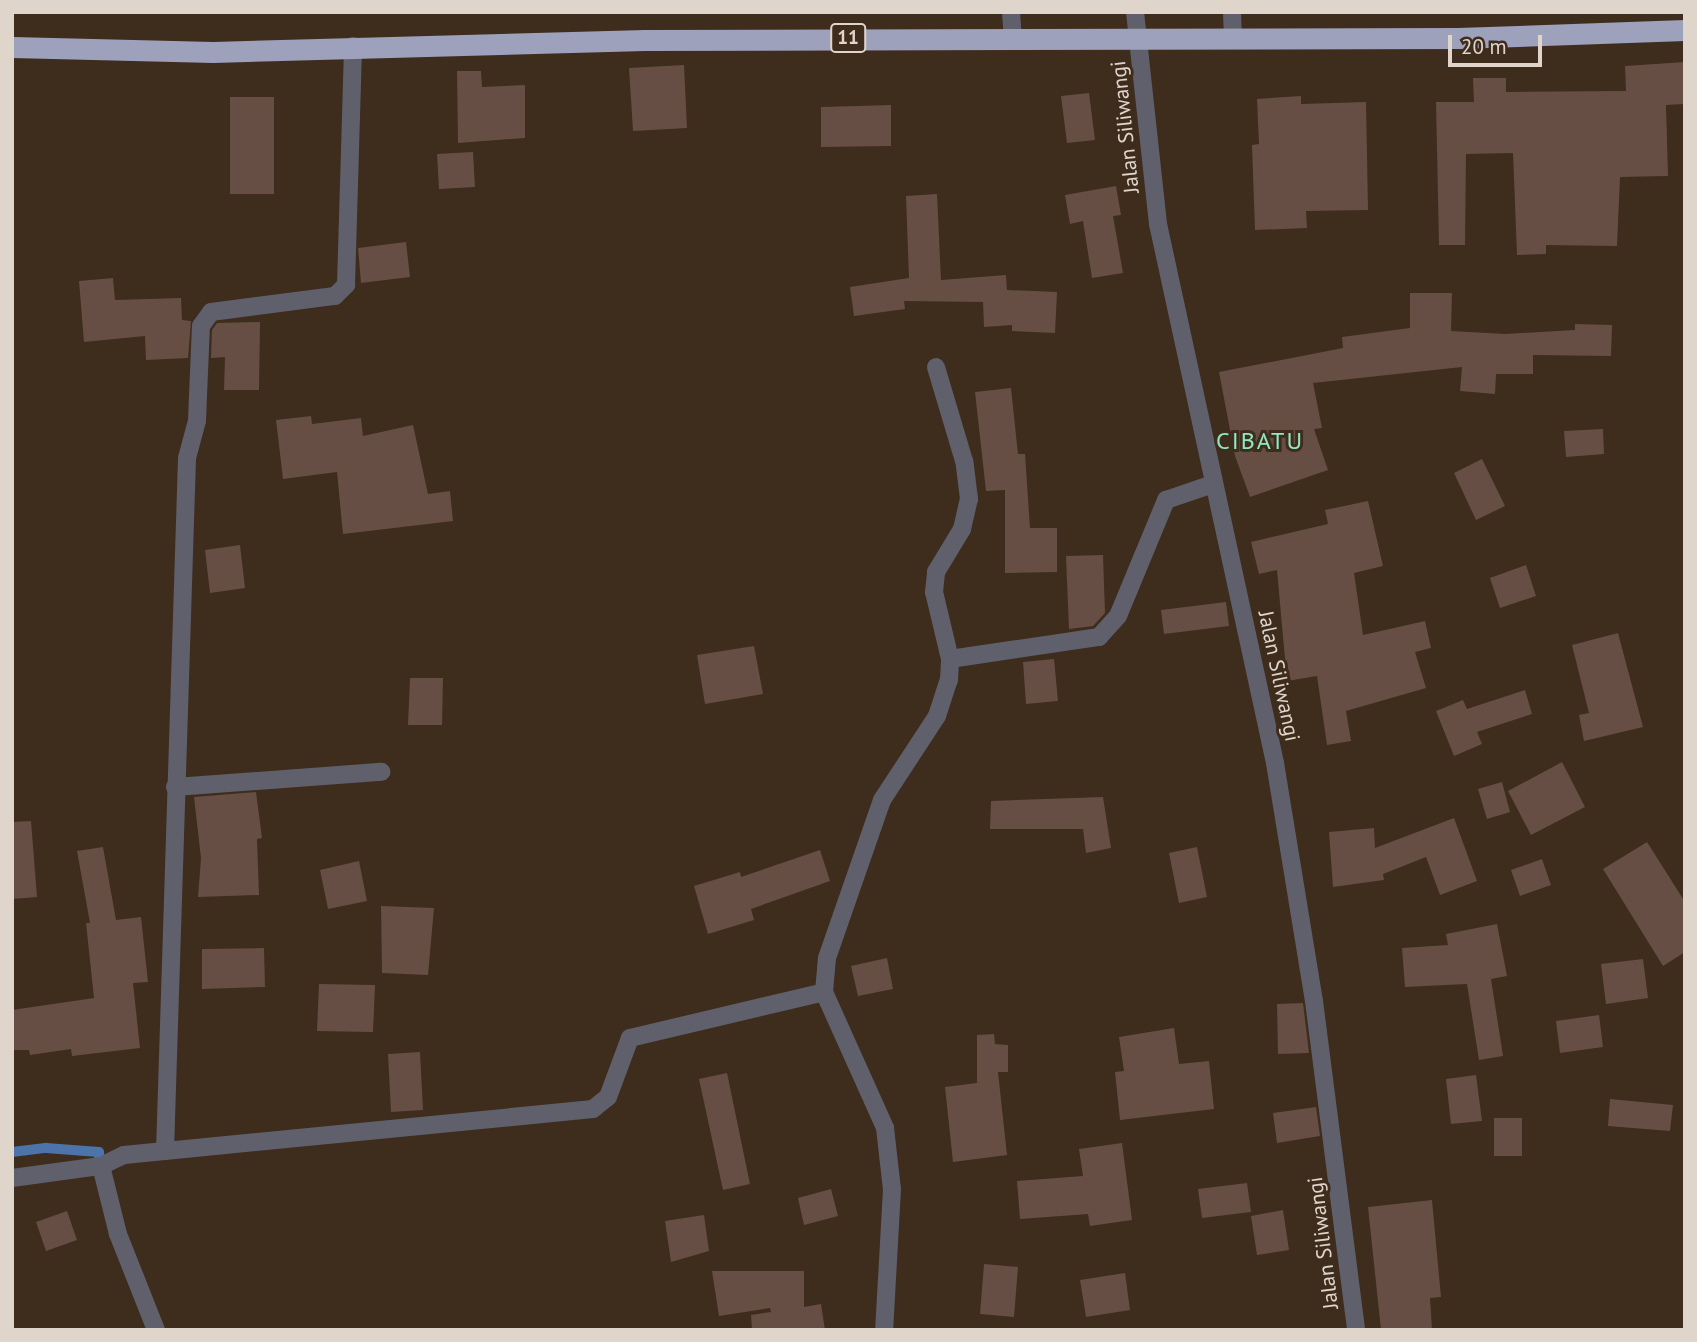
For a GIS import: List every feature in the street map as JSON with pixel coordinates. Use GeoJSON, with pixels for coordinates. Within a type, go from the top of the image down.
{"type":"FeatureCollection","features":[{"type":"Feature","properties":{"kind":"highway","name":"11"},"geometry":{"type":"LineString","coordinates":[[12,47],[213,52],[353,46],[1138,36],[1458,38],[1685,30]]}},
{"type":"Feature","properties":{"kind":"street"},"geometry":{"type":"LineString","coordinates":[[1011,12],[1013,38]]}},
{"type":"Feature","properties":{"kind":"street","name":"Jalan Siliwangi"},"geometry":{"type":"LineString","coordinates":[[1135,12],[1158,225],[1275,763],[1314,1001],[1356,1330]]}},
{"type":"Feature","properties":{"kind":"street"},"geometry":{"type":"LineString","coordinates":[[1232,12],[1233,37]]}},
{"type":"Feature","properties":{"kind":"street"},"geometry":{"type":"LineString","coordinates":[[165,1151],[187,458],[197,420],[203,320],[211,312],[334,296],[346,285],[353,46]]}},
{"type":"Feature","properties":{"kind":"street"},"geometry":{"type":"LineString","coordinates":[[884,1330],[891,1164],[885,1128],[824,992],[827,958],[882,800],[937,716],[945,699],[950,659],[934,592],[936,572],[962,528],[969,499],[964,461],[936,367]]}},
{"type":"Feature","properties":{"kind":"street"},"geometry":{"type":"LineString","coordinates":[[950,659],[1099,637],[1118,616],[1166,500],[1213,484]]}},
{"type":"Feature","properties":{"kind":"street"},"geometry":{"type":"LineString","coordinates":[[175,787],[381,772]]}},
{"type":"Feature","properties":{"kind":"street"},"geometry":{"type":"LineString","coordinates":[[12,1178],[101,1166],[124,1155],[593,1109],[608,1097],[630,1038],[824,992]]}},
{"type":"Feature","properties":{"kind":"street"},"geometry":{"type":"LineString","coordinates":[[101,1166],[118,1234],[156,1330]]}},
{"type":"Feature","properties":{"kind":"building"},"geometry":{"type":"Polygon","coordinates":[[[1685,62],[1685,104],[1666,105],[1668,176],[1620,177],[1617,246],[1546,245],[1546,254],[1517,255],[1513,153],[1466,154],[1465,245],[1439,245],[1436,102],[1474,102],[1473,78],[1506,78],[1506,92],[1626,91],[1625,66],[1685,62]]]}},
{"type":"Feature","properties":{"kind":"building"},"geometry":{"type":"Polygon","coordinates":[[[684,65],[687,128],[633,131],[629,68],[684,65]]]}},
{"type":"Feature","properties":{"kind":"building"},"geometry":{"type":"Polygon","coordinates":[[[457,71],[481,71],[482,87],[525,85],[525,138],[458,143],[457,71]]]}},
{"type":"Feature","properties":{"kind":"building"},"geometry":{"type":"Polygon","coordinates":[[[1089,93],[1095,140],[1067,143],[1061,96],[1089,93]]]}},
{"type":"Feature","properties":{"kind":"building"},"geometry":{"type":"Polygon","coordinates":[[[1301,96],[1301,104],[1366,102],[1368,210],[1306,211],[1307,228],[1255,230],[1252,145],[1259,144],[1257,99],[1301,96]]]}},
{"type":"Feature","properties":{"kind":"building"},"geometry":{"type":"Polygon","coordinates":[[[230,97],[274,97],[274,194],[230,194],[230,97]]]}},
{"type":"Feature","properties":{"kind":"building"},"geometry":{"type":"Polygon","coordinates":[[[891,105],[891,146],[821,147],[821,107],[891,105]]]}},
{"type":"Feature","properties":{"kind":"building"},"geometry":{"type":"Polygon","coordinates":[[[473,152],[475,187],[439,189],[437,154],[473,152]]]}},
{"type":"Feature","properties":{"kind":"building"},"geometry":{"type":"Polygon","coordinates":[[[1116,186],[1121,215],[1113,216],[1123,273],[1092,278],[1083,221],[1070,224],[1065,195],[1116,186]]]}},
{"type":"Feature","properties":{"kind":"building"},"geometry":{"type":"Polygon","coordinates":[[[937,194],[941,280],[1006,275],[1007,290],[1057,292],[1055,333],[1012,331],[1012,325],[984,327],[983,302],[904,301],[905,309],[854,316],[850,287],[909,278],[906,196],[937,194]]]}},
{"type":"Feature","properties":{"kind":"building"},"geometry":{"type":"Polygon","coordinates":[[[406,242],[410,277],[361,283],[358,248],[406,242]]]}},
{"type":"Feature","properties":{"kind":"building"},"geometry":{"type":"Polygon","coordinates":[[[113,278],[115,300],[181,298],[182,320],[191,321],[188,358],[146,360],[145,336],[84,342],[79,281],[113,278]]]}},
{"type":"Feature","properties":{"kind":"building"},"geometry":{"type":"Polygon","coordinates":[[[1410,293],[1452,293],[1451,331],[1505,334],[1575,330],[1575,324],[1612,325],[1611,356],[1533,355],[1533,374],[1496,374],[1495,394],[1460,391],[1462,367],[1313,383],[1322,428],[1314,429],[1328,470],[1250,497],[1235,456],[1219,372],[1343,348],[1342,337],[1410,328],[1410,293]]]}},
{"type":"Feature","properties":{"kind":"building"},"geometry":{"type":"Polygon","coordinates":[[[260,322],[259,390],[224,390],[225,357],[211,358],[212,330],[217,323],[260,322]]]}},
{"type":"Feature","properties":{"kind":"building"},"geometry":{"type":"Polygon","coordinates":[[[1011,388],[1018,454],[1025,454],[1030,528],[1057,528],[1057,572],[1005,573],[1005,490],[986,491],[975,392],[1011,388]]]}},
{"type":"Feature","properties":{"kind":"building"},"geometry":{"type":"Polygon","coordinates":[[[311,416],[312,424],[361,418],[363,436],[413,425],[428,494],[450,491],[453,521],[343,534],[337,472],[283,479],[276,420],[311,416]]]}},
{"type":"Feature","properties":{"kind":"building"},"geometry":{"type":"Polygon","coordinates":[[[1603,429],[1604,454],[1566,457],[1564,431],[1603,429]]]}},
{"type":"Feature","properties":{"kind":"building"},"geometry":{"type":"Polygon","coordinates":[[[1482,459],[1505,506],[1476,520],[1454,473],[1482,459]]]}},
{"type":"Feature","properties":{"kind":"building"},"geometry":{"type":"Polygon","coordinates":[[[1368,501],[1383,566],[1354,573],[1363,635],[1425,621],[1431,648],[1415,652],[1426,688],[1346,711],[1351,741],[1327,745],[1317,676],[1287,681],[1277,570],[1259,574],[1251,542],[1328,524],[1325,510],[1368,501]]]}},
{"type":"Feature","properties":{"kind":"building"},"geometry":{"type":"Polygon","coordinates":[[[240,545],[245,588],[210,593],[205,550],[240,545]]]}},
{"type":"Feature","properties":{"kind":"building"},"geometry":{"type":"Polygon","coordinates":[[[1103,555],[1105,613],[1093,626],[1069,629],[1066,556],[1103,555]]]}},
{"type":"Feature","properties":{"kind":"building"},"geometry":{"type":"Polygon","coordinates":[[[1526,565],[1536,596],[1500,608],[1490,578],[1526,565]]]}},
{"type":"Feature","properties":{"kind":"building"},"geometry":{"type":"Polygon","coordinates":[[[1226,602],[1229,626],[1164,634],[1161,610],[1226,602]]]}},
{"type":"Feature","properties":{"kind":"building"},"geometry":{"type":"Polygon","coordinates":[[[1618,633],[1643,727],[1584,741],[1579,715],[1589,713],[1572,645],[1618,633]]]}},
{"type":"Feature","properties":{"kind":"building"},"geometry":{"type":"Polygon","coordinates":[[[754,646],[763,694],[705,704],[697,655],[754,646]]]}},
{"type":"Feature","properties":{"kind":"building"},"geometry":{"type":"Polygon","coordinates":[[[1054,659],[1058,701],[1026,704],[1023,662],[1054,659]]]}},
{"type":"Feature","properties":{"kind":"building"},"geometry":{"type":"Polygon","coordinates":[[[410,678],[443,678],[442,725],[408,725],[410,678]]]}},
{"type":"Feature","properties":{"kind":"building"},"geometry":{"type":"Polygon","coordinates":[[[1525,690],[1532,714],[1477,732],[1482,744],[1454,756],[1436,711],[1463,700],[1467,709],[1525,690]]]}},
{"type":"Feature","properties":{"kind":"building"},"geometry":{"type":"Polygon","coordinates":[[[1562,762],[1585,807],[1531,835],[1508,791],[1562,762]]]}},
{"type":"Feature","properties":{"kind":"building"},"geometry":{"type":"Polygon","coordinates":[[[1502,782],[1510,812],[1487,819],[1478,789],[1502,782]]]}},
{"type":"Feature","properties":{"kind":"building"},"geometry":{"type":"Polygon","coordinates":[[[256,792],[262,838],[257,839],[259,895],[198,897],[201,858],[194,797],[256,792]]]}},
{"type":"Feature","properties":{"kind":"building"},"geometry":{"type":"Polygon","coordinates":[[[1103,797],[1111,848],[1086,853],[1083,829],[990,829],[991,801],[1103,797]]]}},
{"type":"Feature","properties":{"kind":"building"},"geometry":{"type":"Polygon","coordinates":[[[1454,818],[1477,881],[1440,895],[1426,857],[1383,874],[1384,880],[1333,887],[1329,832],[1374,828],[1375,848],[1454,818]]]}},
{"type":"Feature","properties":{"kind":"building"},"geometry":{"type":"Polygon","coordinates":[[[31,821],[37,897],[12,899],[12,822],[31,821]]]}},
{"type":"Feature","properties":{"kind":"building"},"geometry":{"type":"Polygon","coordinates":[[[1647,842],[1685,902],[1685,952],[1663,966],[1603,869],[1647,842]]]}},
{"type":"Feature","properties":{"kind":"building"},"geometry":{"type":"Polygon","coordinates":[[[103,847],[116,920],[141,917],[148,982],[133,983],[140,1048],[72,1056],[71,1049],[30,1055],[29,1050],[12,1050],[12,1010],[94,998],[86,923],[90,923],[77,851],[103,847]]]}},
{"type":"Feature","properties":{"kind":"building"},"geometry":{"type":"Polygon","coordinates":[[[1197,847],[1207,897],[1179,903],[1169,853],[1197,847]]]}},
{"type":"Feature","properties":{"kind":"building"},"geometry":{"type":"Polygon","coordinates":[[[820,850],[830,881],[751,909],[754,920],[708,934],[694,886],[740,872],[741,877],[820,850]]]}},
{"type":"Feature","properties":{"kind":"building"},"geometry":{"type":"Polygon","coordinates":[[[1542,859],[1551,885],[1520,896],[1511,870],[1542,859]]]}},
{"type":"Feature","properties":{"kind":"building"},"geometry":{"type":"Polygon","coordinates":[[[359,861],[367,901],[328,909],[320,870],[359,861]]]}},
{"type":"Feature","properties":{"kind":"building"},"geometry":{"type":"Polygon","coordinates":[[[381,906],[434,908],[428,975],[382,973],[381,906]]]}},
{"type":"Feature","properties":{"kind":"building"},"geometry":{"type":"Polygon","coordinates":[[[1497,924],[1507,976],[1491,979],[1503,1056],[1479,1060],[1467,984],[1405,987],[1402,948],[1448,945],[1446,934],[1497,924]]]}},
{"type":"Feature","properties":{"kind":"building"},"geometry":{"type":"Polygon","coordinates":[[[264,948],[265,987],[202,989],[202,949],[264,948]]]}},
{"type":"Feature","properties":{"kind":"building"},"geometry":{"type":"Polygon","coordinates":[[[887,958],[893,989],[858,996],[851,966],[887,958]]]}},
{"type":"Feature","properties":{"kind":"building"},"geometry":{"type":"Polygon","coordinates":[[[1643,959],[1648,998],[1606,1004],[1601,964],[1643,959]]]}},
{"type":"Feature","properties":{"kind":"building"},"geometry":{"type":"Polygon","coordinates":[[[319,984],[375,985],[373,1032],[317,1031],[319,984]]]}},
{"type":"Feature","properties":{"kind":"building"},"geometry":{"type":"Polygon","coordinates":[[[1303,1003],[1309,1053],[1278,1054],[1277,1004],[1303,1003]]]}},
{"type":"Feature","properties":{"kind":"building"},"geometry":{"type":"Polygon","coordinates":[[[1599,1015],[1603,1047],[1560,1053],[1556,1021],[1599,1015]]]}},
{"type":"Feature","properties":{"kind":"building"},"geometry":{"type":"Polygon","coordinates":[[[1174,1028],[1179,1064],[1209,1061],[1214,1109],[1120,1120],[1115,1072],[1124,1071],[1119,1037],[1174,1028]]]}},
{"type":"Feature","properties":{"kind":"building"},"geometry":{"type":"Polygon","coordinates":[[[994,1034],[995,1044],[1008,1045],[1008,1072],[998,1072],[1007,1155],[953,1162],[945,1087],[977,1083],[977,1035],[994,1034]]]}},
{"type":"Feature","properties":{"kind":"building"},"geometry":{"type":"Polygon","coordinates":[[[420,1052],[423,1110],[391,1112],[388,1054],[420,1052]]]}},
{"type":"Feature","properties":{"kind":"building"},"geometry":{"type":"Polygon","coordinates":[[[727,1073],[750,1184],[723,1190],[699,1079],[727,1073]]]}},
{"type":"Feature","properties":{"kind":"building"},"geometry":{"type":"Polygon","coordinates":[[[1476,1075],[1482,1121],[1451,1124],[1446,1079],[1476,1075]]]}},
{"type":"Feature","properties":{"kind":"building"},"geometry":{"type":"Polygon","coordinates":[[[1610,1099],[1673,1105],[1670,1131],[1608,1126],[1610,1099]]]}},
{"type":"Feature","properties":{"kind":"building"},"geometry":{"type":"Polygon","coordinates":[[[1316,1107],[1320,1136],[1277,1143],[1273,1113],[1316,1107]]]}},
{"type":"Feature","properties":{"kind":"building"},"geometry":{"type":"Polygon","coordinates":[[[1494,1118],[1522,1118],[1522,1156],[1494,1156],[1494,1118]]]}},
{"type":"Feature","properties":{"kind":"building"},"geometry":{"type":"Polygon","coordinates":[[[1122,1143],[1132,1220],[1090,1226],[1088,1214],[1020,1219],[1017,1181],[1083,1176],[1079,1149],[1122,1143]]]}},
{"type":"Feature","properties":{"kind":"building"},"geometry":{"type":"Polygon","coordinates":[[[1247,1183],[1251,1212],[1202,1218],[1198,1189],[1247,1183]]]}},
{"type":"Feature","properties":{"kind":"building"},"geometry":{"type":"Polygon","coordinates":[[[831,1189],[838,1216],[804,1225],[798,1198],[831,1189]]]}},
{"type":"Feature","properties":{"kind":"building"},"geometry":{"type":"Polygon","coordinates":[[[1432,1200],[1441,1297],[1430,1298],[1432,1330],[1381,1330],[1368,1207],[1432,1200]]]}},
{"type":"Feature","properties":{"kind":"building"},"geometry":{"type":"Polygon","coordinates":[[[1283,1210],[1289,1250],[1257,1255],[1251,1216],[1283,1210]]]}},
{"type":"Feature","properties":{"kind":"building"},"geometry":{"type":"Polygon","coordinates":[[[67,1211],[77,1240],[46,1251],[36,1222],[67,1211]]]}},
{"type":"Feature","properties":{"kind":"building"},"geometry":{"type":"Polygon","coordinates":[[[704,1215],[709,1251],[671,1262],[665,1221],[704,1215]]]}},
{"type":"Feature","properties":{"kind":"building"},"geometry":{"type":"Polygon","coordinates":[[[984,1264],[1018,1267],[1014,1317],[980,1314],[984,1264]]]}},
{"type":"Feature","properties":{"kind":"building"},"geometry":{"type":"Polygon","coordinates":[[[712,1271],[804,1271],[804,1307],[821,1304],[825,1330],[752,1330],[751,1315],[771,1312],[770,1308],[719,1316],[712,1271]]]}},
{"type":"Feature","properties":{"kind":"building"},"geometry":{"type":"Polygon","coordinates":[[[1125,1273],[1130,1310],[1086,1317],[1080,1280],[1125,1273]]]}},
{"type":"Feature","properties":{"kind":"waterway"},"geometry":{"type":"LineString","coordinates":[[12,1152],[46,1148],[99,1152],[100,1170]]}},
{"type":"Feature","properties":{"kind":"district","name":"CIBATU"},"geometry":{"type":"Point","coordinates":[1260,441]}}]}
